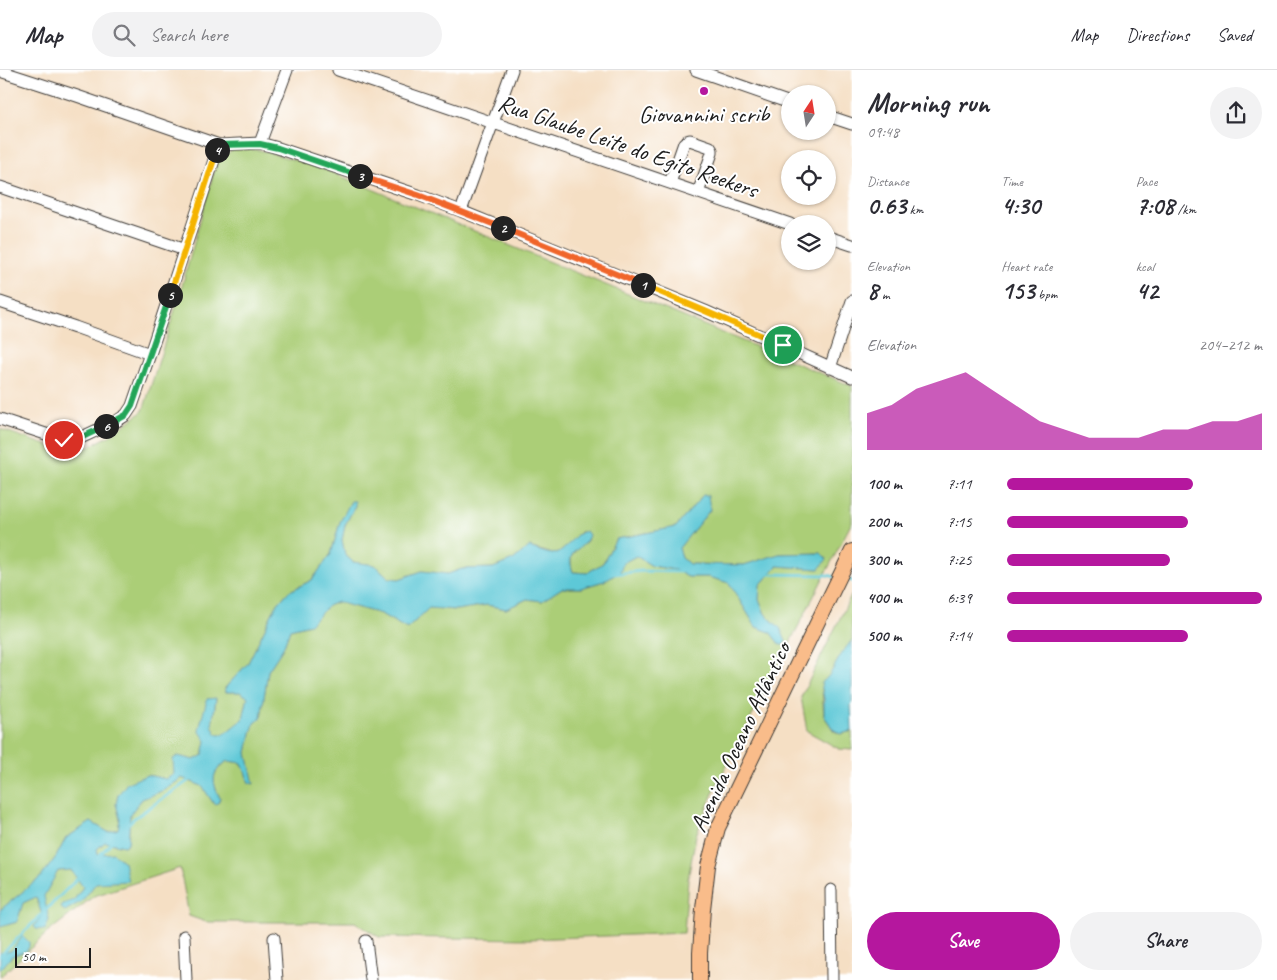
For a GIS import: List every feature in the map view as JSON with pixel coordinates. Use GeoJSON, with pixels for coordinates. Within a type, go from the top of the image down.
{"type":"FeatureCollection","features":[{"type":"Feature","properties":{"kind":"main road","name":"Avenida Oceano Atlântico"},"geometry":{"type":"LineString","coordinates":[[700,980],[703,910],[708,866],[718,828],[852,551]]}},
{"type":"Feature","properties":{"kind":"street"},"geometry":{"type":"LineString","coordinates":[[260,144],[286,70]]}},
{"type":"Feature","properties":{"kind":"street","name":"Rua Glaube Leite do Egito Reekers"},"geometry":{"type":"LineString","coordinates":[[338,70],[781,221]]}},
{"type":"Feature","properties":{"kind":"street"},"geometry":{"type":"LineString","coordinates":[[461,211],[512,70]]}},
{"type":"Feature","properties":{"kind":"street"},"geometry":{"type":"LineString","coordinates":[[696,70],[781,99]]}},
{"type":"Feature","properties":{"kind":"street"},"geometry":{"type":"LineString","coordinates":[[0,71],[219,145],[260,144],[278,148],[461,211],[705,311],[852,378]]}},
{"type":"Feature","properties":{"kind":"street"},"geometry":{"type":"LineString","coordinates":[[836,119],[852,124]]}},
{"type":"Feature","properties":{"kind":"street"},"geometry":{"type":"LineString","coordinates":[[670,183],[684,143],[687,140],[710,147],[712,153],[698,193]]}},
{"type":"Feature","properties":{"kind":"street"},"geometry":{"type":"LineString","coordinates":[[0,419],[64,440],[78,439],[126,415],[132,406],[150,354],[219,145]]}},
{"type":"Feature","properties":{"kind":"street"},"geometry":{"type":"LineString","coordinates":[[0,187],[185,250]]}},
{"type":"Feature","properties":{"kind":"street"},"geometry":{"type":"LineString","coordinates":[[836,240],[852,245]]}},
{"type":"Feature","properties":{"kind":"street"},"geometry":{"type":"LineString","coordinates":[[830,368],[852,301]]}},
{"type":"Feature","properties":{"kind":"street"},"geometry":{"type":"LineString","coordinates":[[0,302],[150,354]]}},
{"type":"Feature","properties":{"kind":"street"},"geometry":{"type":"LineString","coordinates":[[831,890],[832,980]]}},
{"type":"Feature","properties":{"kind":"street"},"geometry":{"type":"LineString","coordinates":[[184,936],[186,980]]}},
{"type":"Feature","properties":{"kind":"street"},"geometry":{"type":"LineString","coordinates":[[274,938],[277,980]]}},
{"type":"Feature","properties":{"kind":"street"},"geometry":{"type":"LineString","coordinates":[[366,941],[371,980]]}},
{"type":"Feature","properties":{"kind":"green space"},"geometry":{"type":"Polygon","coordinates":[[[234,149],[260,150],[316,166],[852,386],[852,522],[716,786],[696,835],[688,879],[684,933],[529,939],[379,937],[355,922],[206,922],[189,916],[180,868],[94,896],[47,933],[0,977],[0,970],[12,956],[26,951],[0,953],[0,927],[17,922],[23,903],[36,897],[42,915],[49,920],[43,896],[58,871],[71,870],[83,887],[74,900],[82,901],[96,883],[97,849],[105,842],[124,846],[128,843],[130,814],[142,799],[164,790],[182,778],[202,786],[214,804],[220,798],[214,782],[215,773],[228,761],[242,763],[249,783],[253,783],[247,753],[254,724],[261,718],[268,671],[283,648],[290,629],[310,624],[328,606],[337,602],[381,614],[407,629],[429,608],[456,610],[487,605],[506,609],[527,599],[542,601],[562,588],[581,588],[604,581],[620,572],[623,563],[636,556],[652,566],[675,570],[688,577],[708,577],[729,583],[756,627],[770,632],[780,645],[780,628],[765,614],[759,599],[760,585],[777,566],[819,569],[821,553],[780,554],[744,565],[689,564],[682,558],[679,548],[710,510],[703,495],[676,527],[616,539],[603,563],[587,573],[573,572],[571,566],[573,553],[588,540],[581,531],[563,550],[553,554],[529,547],[513,560],[493,568],[462,569],[448,574],[422,571],[399,579],[389,578],[375,565],[353,562],[345,555],[342,540],[345,525],[355,506],[340,522],[331,554],[312,580],[288,592],[276,606],[248,663],[225,688],[226,692],[240,692],[248,697],[243,719],[224,734],[216,734],[212,725],[216,699],[207,699],[206,741],[203,755],[194,760],[178,756],[174,774],[166,779],[147,775],[118,795],[116,804],[120,819],[118,829],[108,832],[91,822],[66,838],[56,857],[41,877],[0,910],[0,429],[43,444],[77,453],[111,435],[143,411],[178,300],[217,161],[234,149]]]}},
{"type":"Feature","properties":{"kind":"green space"},"geometry":{"type":"Polygon","coordinates":[[[852,594],[852,640],[825,681],[822,690],[824,716],[834,731],[841,734],[852,731],[852,750],[839,749],[807,731],[801,697],[852,594]]]}},
{"type":"Feature","properties":{"kind":"water"},"geometry":{"type":"Polygon","coordinates":[[[703,495],[708,495],[710,510],[679,548],[682,558],[689,564],[744,565],[779,554],[821,553],[827,559],[819,569],[777,566],[760,585],[759,599],[765,614],[780,628],[786,641],[784,645],[780,645],[770,632],[756,627],[729,583],[708,577],[688,577],[675,570],[652,566],[636,556],[623,563],[620,572],[604,581],[581,588],[562,588],[542,601],[527,599],[506,609],[487,605],[456,610],[429,608],[407,629],[381,614],[337,602],[328,606],[310,624],[290,629],[283,648],[268,671],[261,718],[254,724],[247,753],[254,784],[249,783],[242,763],[228,761],[215,773],[215,787],[220,798],[218,803],[214,804],[202,786],[182,778],[164,790],[142,799],[130,814],[128,843],[124,846],[105,842],[97,849],[98,854],[113,853],[124,862],[128,881],[96,883],[82,901],[65,911],[61,908],[63,904],[74,900],[83,887],[71,870],[58,871],[44,896],[49,920],[45,930],[36,929],[34,926],[42,915],[36,897],[23,903],[17,922],[0,927],[0,910],[41,877],[56,857],[66,838],[91,822],[108,832],[118,829],[120,819],[116,804],[118,795],[127,783],[147,775],[166,779],[174,774],[173,759],[178,756],[194,760],[203,755],[206,741],[199,730],[207,699],[216,698],[212,725],[216,734],[224,734],[243,719],[248,697],[240,692],[226,692],[225,688],[248,663],[276,606],[288,592],[312,580],[331,554],[340,522],[351,501],[355,501],[355,506],[345,525],[342,540],[345,555],[353,562],[375,565],[389,578],[399,579],[422,571],[448,574],[462,569],[493,568],[513,560],[529,547],[550,554],[558,553],[577,535],[586,531],[589,535],[587,540],[573,554],[571,564],[573,572],[587,573],[603,563],[616,539],[676,527],[703,495]]]}},
{"type":"Feature","properties":{"kind":"water"},"geometry":{"type":"Polygon","coordinates":[[[852,640],[852,731],[841,734],[834,730],[824,716],[824,699],[821,683],[829,675],[852,640]]]}},
{"type":"Feature","properties":{"kind":"water"},"geometry":{"type":"Polygon","coordinates":[[[23,936],[29,942],[29,947],[26,951],[12,956],[0,970],[0,953],[11,951],[23,936]]]}},
{"type":"Feature","properties":{"kind":"waterway"},"geometry":{"type":"LineString","coordinates":[[613,574],[642,571],[681,572]]}},
{"type":"Feature","properties":{"kind":"waterway"},"geometry":{"type":"LineString","coordinates":[[767,574],[827,575],[836,577]]}},
{"type":"Feature","properties":{"kind":"waterway"},"geometry":{"type":"LineString","coordinates":[[842,578],[852,581]]}},
{"type":"Feature","properties":{"kind":"waterway"},"geometry":{"type":"LineString","coordinates":[[127,825],[191,779]]}},
{"type":"Feature","properties":{"kind":"waterway"},"geometry":{"type":"LineString","coordinates":[[99,856],[113,840]]}},
{"type":"Feature","properties":{"kind":"waterway"},"geometry":{"type":"LineString","coordinates":[[0,956],[79,877]]}},
{"type":"Feature","properties":{"kind":"place","name":"Giovannini scrib"},"geometry":{"type":"Point","coordinates":[704,91]}},
{"type":"Feature","properties":{"kind":"route"},"geometry":{"type":"LineString","coordinates":[[64,440],[78,439],[117,421],[126,415],[132,406],[219,145],[260,144],[278,148],[418,195],[563,252],[783,345]]}}]}
